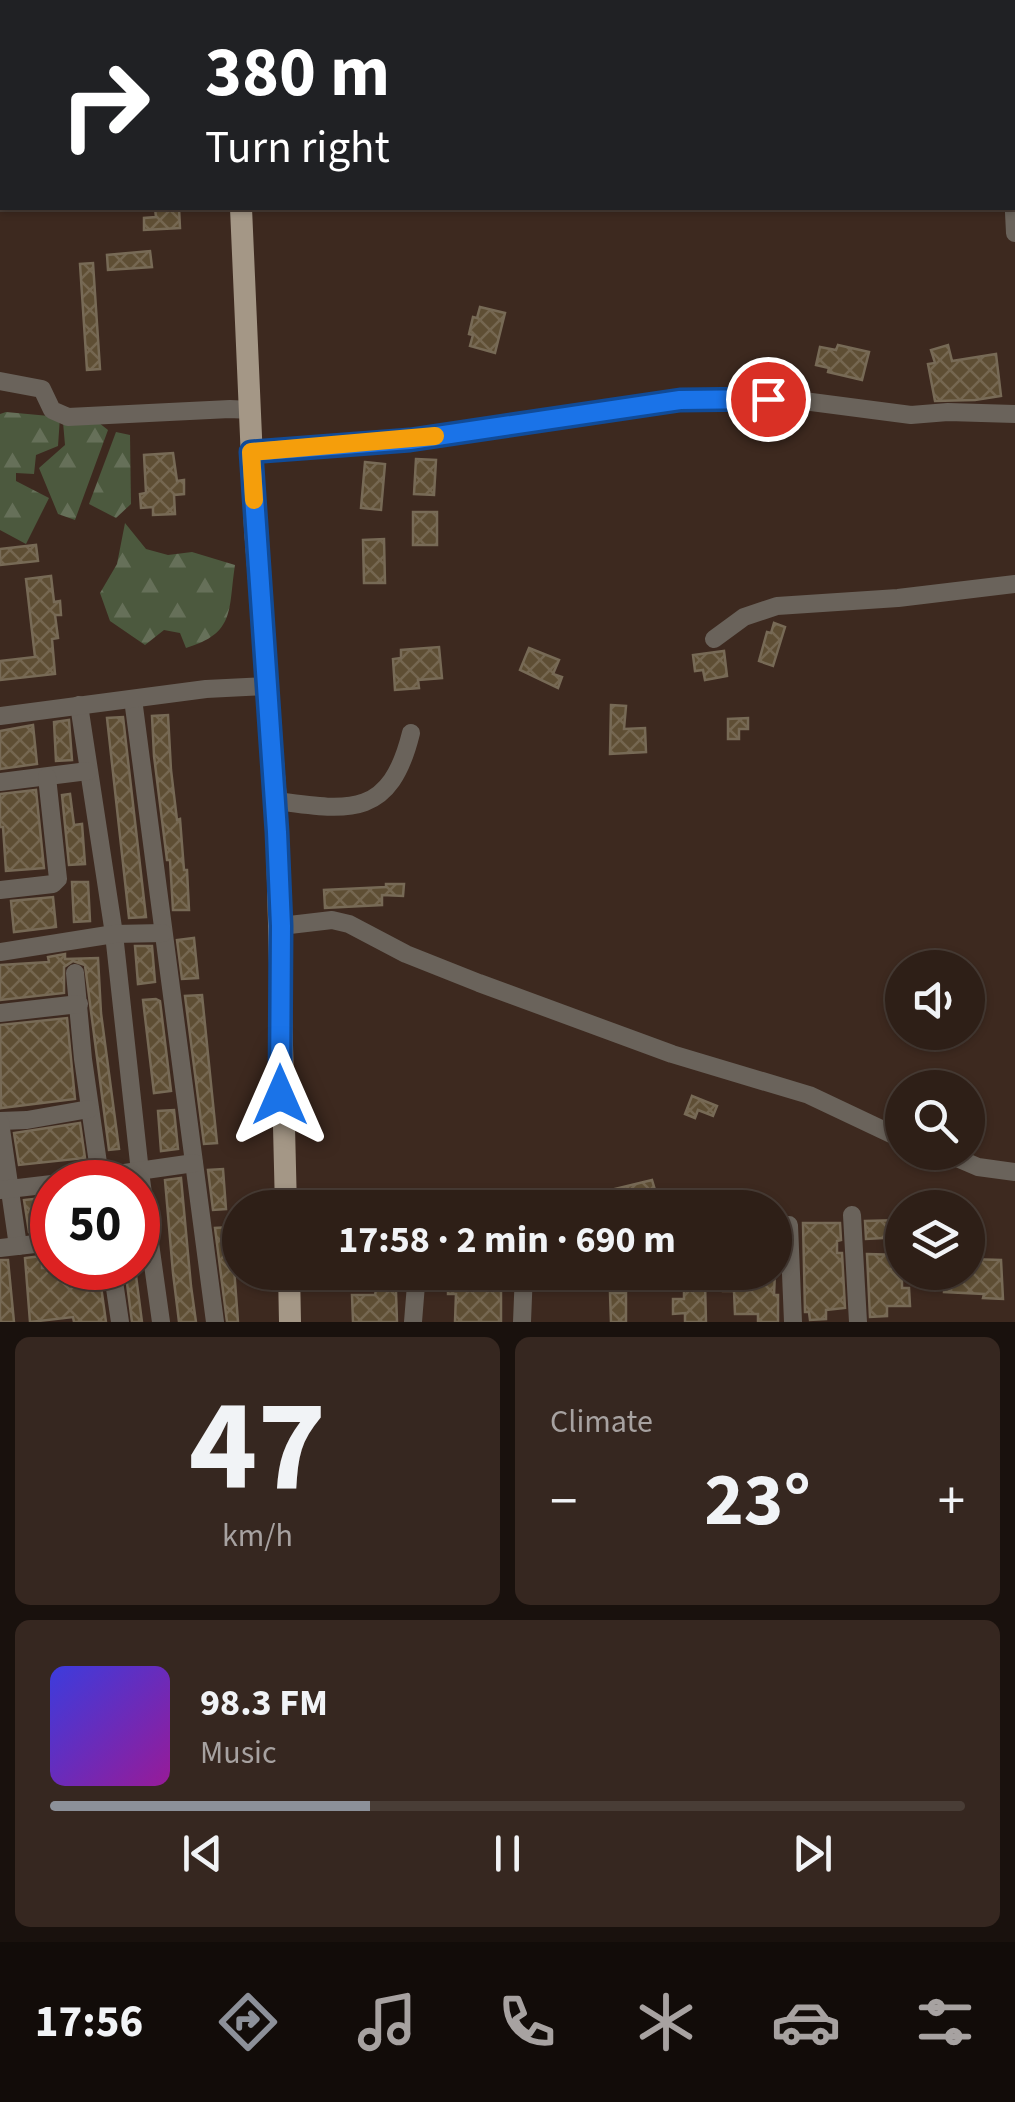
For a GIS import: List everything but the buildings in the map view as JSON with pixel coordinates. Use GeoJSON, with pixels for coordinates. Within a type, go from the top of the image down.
{"type":"FeatureCollection","features":[{"type":"Feature","properties":{"kind":"main road"},"geometry":{"type":"LineString","coordinates":[[241,210],[251,452],[276,801],[285,1190]]}},
{"type":"Feature","properties":{"kind":"main road"},"geometry":{"type":"LineString","coordinates":[[289,1290],[290,1322]]}},
{"type":"Feature","properties":{"kind":"street"},"geometry":{"type":"LineString","coordinates":[[0,381],[42,388],[52,410],[68,417],[250,410]]}},
{"type":"Feature","properties":{"kind":"street"},"geometry":{"type":"LineString","coordinates":[[251,452],[410,440],[701,398],[796,400],[910,415],[1015,414]]}},
{"type":"Feature","properties":{"kind":"street"},"geometry":{"type":"LineString","coordinates":[[714,640],[744,616],[777,606],[898,598],[1015,584]]}},
{"type":"Feature","properties":{"kind":"street"},"geometry":{"type":"LineString","coordinates":[[0,716],[206,689],[268,686]]}},
{"type":"Feature","properties":{"kind":"street"},"geometry":{"type":"LineString","coordinates":[[133,699],[216,1322]]}},
{"type":"Feature","properties":{"kind":"street"},"geometry":{"type":"LineString","coordinates":[[79,705],[114,934],[139,1160]]}},
{"type":"Feature","properties":{"kind":"street"},"geometry":{"type":"LineString","coordinates":[[276,801],[328,808],[360,804],[382,794],[396,778],[411,733]]}},
{"type":"Feature","properties":{"kind":"street"},"geometry":{"type":"LineString","coordinates":[[0,782],[88,771]]}},
{"type":"Feature","properties":{"kind":"street"},"geometry":{"type":"LineString","coordinates":[[0,890],[58,880],[47,777]]}},
{"type":"Feature","properties":{"kind":"street"},"geometry":{"type":"LineString","coordinates":[[281,926],[332,920],[349,924],[406,954],[479,983],[672,1054],[809,1095],[885,1130]]}},
{"type":"Feature","properties":{"kind":"street"},"geometry":{"type":"LineString","coordinates":[[0,952],[114,934],[163,933]]}},
{"type":"Feature","properties":{"kind":"street"},"geometry":{"type":"LineString","coordinates":[[76,973],[97,1160]]}},
{"type":"Feature","properties":{"kind":"street"},"geometry":{"type":"LineString","coordinates":[[0,1013],[79,1004]]}},
{"type":"Feature","properties":{"kind":"street"},"geometry":{"type":"LineString","coordinates":[[9,1247],[0,1121],[89,1109]]}},
{"type":"Feature","properties":{"kind":"street"},"geometry":{"type":"LineString","coordinates":[[160,1169],[194,1163]]}},
{"type":"Feature","properties":{"kind":"street"},"geometry":{"type":"LineString","coordinates":[[985,1168],[1015,1172]]}},
{"type":"Feature","properties":{"kind":"street"},"geometry":{"type":"LineString","coordinates":[[4,1190],[30,1187]]}},
{"type":"Feature","properties":{"kind":"street"},"geometry":{"type":"LineString","coordinates":[[852,1215],[858,1322]]}},
{"type":"Feature","properties":{"kind":"street"},"geometry":{"type":"LineString","coordinates":[[115,1290],[120,1322]]}},
{"type":"Feature","properties":{"kind":"street"},"geometry":{"type":"LineString","coordinates":[[157,1290],[162,1322]]}},
{"type":"Feature","properties":{"kind":"street"},"geometry":{"type":"LineString","coordinates":[[413,1322],[416,1290]]}},
{"type":"Feature","properties":{"kind":"street"},"geometry":{"type":"LineString","coordinates":[[522,1322],[523,1290]]}},
{"type":"Feature","properties":{"kind":"street"},"geometry":{"type":"LineString","coordinates":[[791,1290],[793,1322]]}},
{"type":"Feature","properties":{"kind":"green space"},"geometry":{"type":"Polygon","coordinates":[[[0,414],[60,417],[58,446],[36,455],[34,474],[16,473],[16,481],[49,498],[26,544],[0,530],[0,414]]]}},
{"type":"Feature","properties":{"kind":"green space"},"geometry":{"type":"Polygon","coordinates":[[[94,419],[108,430],[75,520],[58,514],[39,468],[65,445],[63,422],[94,419]]]}},
{"type":"Feature","properties":{"kind":"green space"},"geometry":{"type":"Polygon","coordinates":[[[116,432],[130,435],[131,504],[116,518],[89,504],[116,432]]]}},
{"type":"Feature","properties":{"kind":"green space"},"geometry":{"type":"Polygon","coordinates":[[[125,523],[146,549],[168,555],[192,552],[235,565],[227,618],[214,635],[186,648],[180,633],[164,630],[145,645],[110,621],[100,593],[117,564],[125,523]]]}},
{"type":"Feature","properties":{"kind":"slow traffic"},"geometry":{"type":"LineString","coordinates":[[254,500],[251,452],[435,436]]}},
{"type":"Feature","properties":{"kind":"route"},"geometry":{"type":"LineString","coordinates":[[280,1095],[277,832],[251,452],[410,440],[680,400],[768,399]]}}]}
